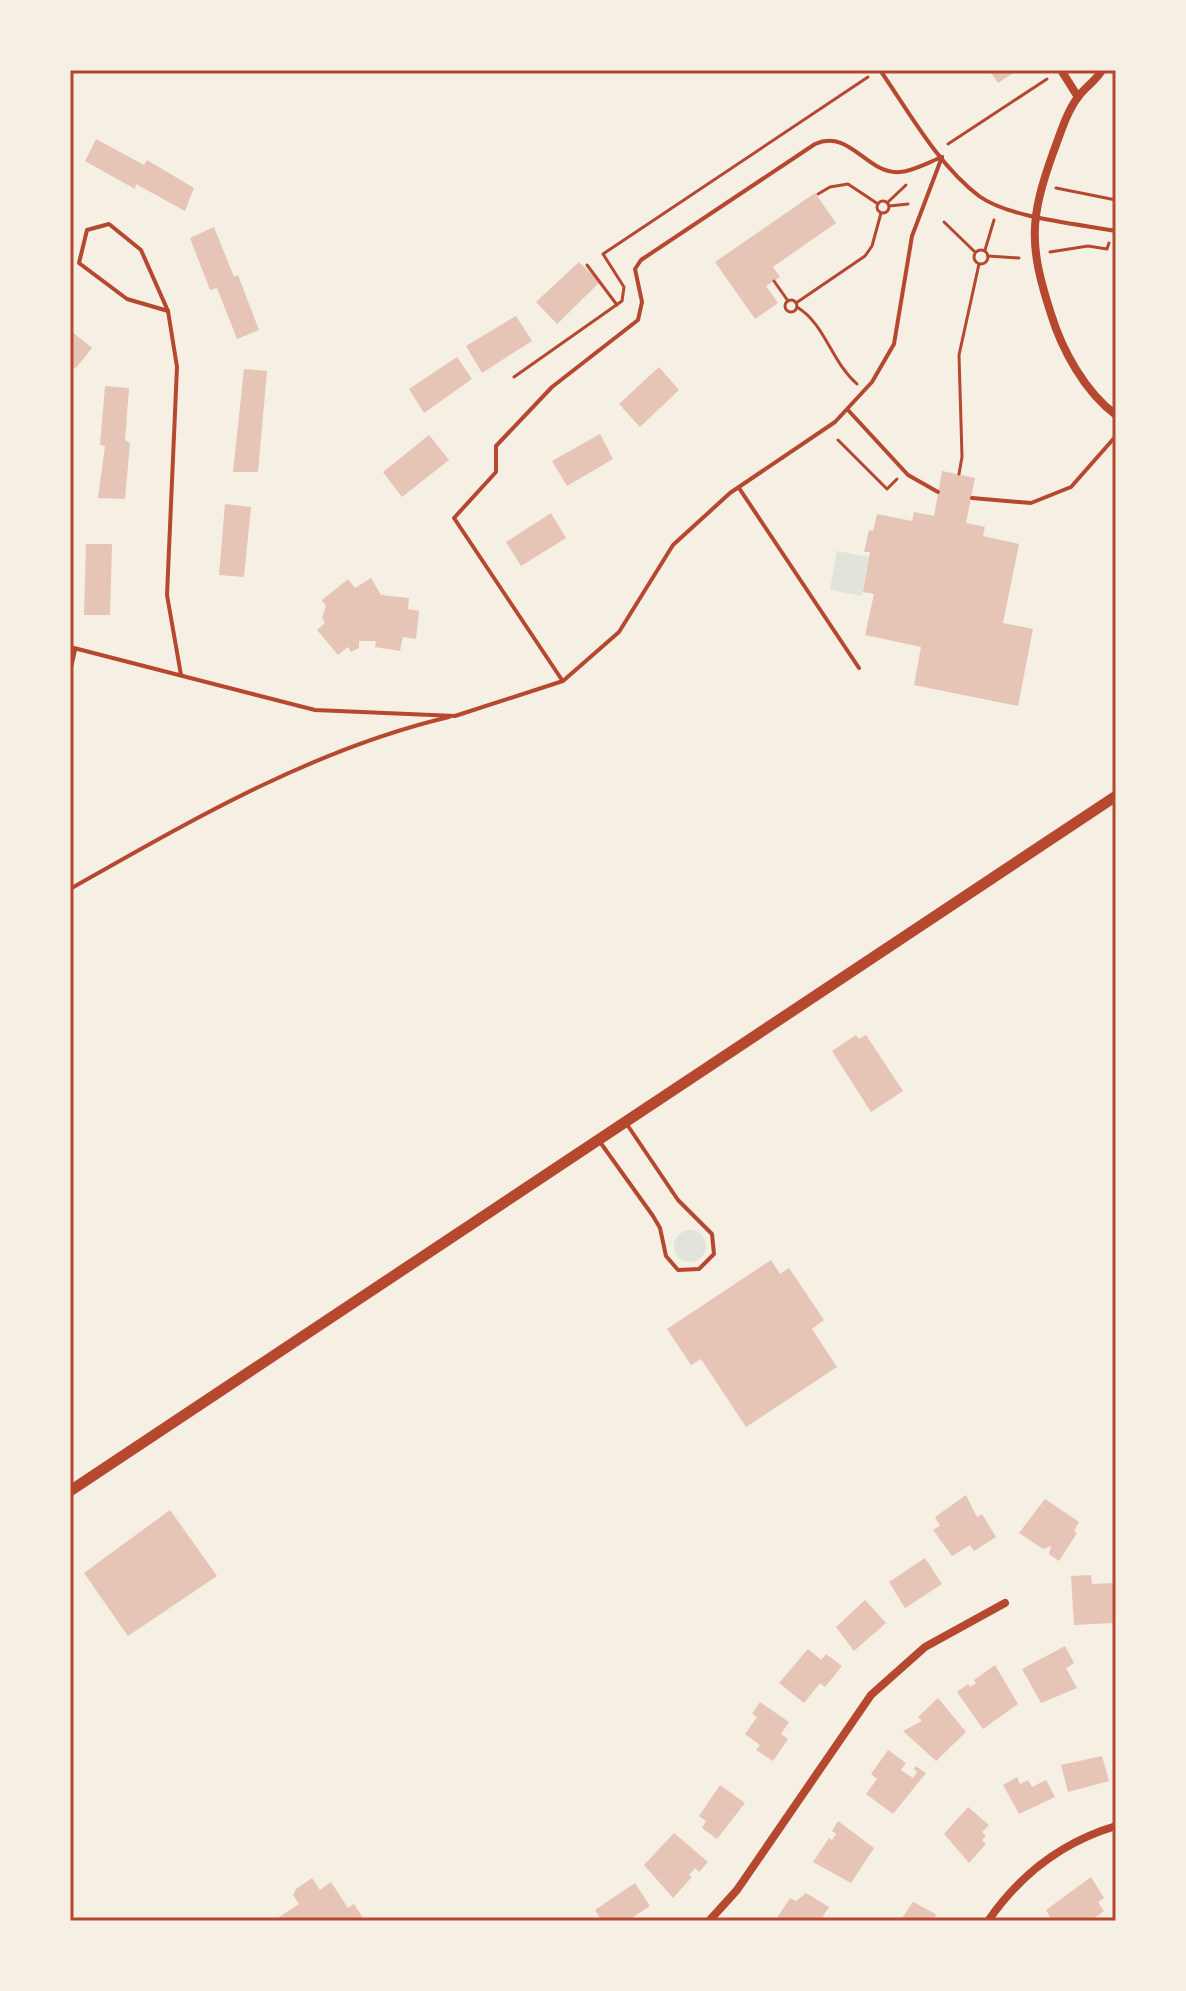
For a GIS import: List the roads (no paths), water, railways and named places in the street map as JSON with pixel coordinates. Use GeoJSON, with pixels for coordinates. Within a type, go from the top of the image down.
{"type":"FeatureCollection","features":[{"type":"Feature","properties":{"kind":"main road"},"geometry":{"type":"LineString","coordinates":[[70,1491],[1116,796]]}},
{"type":"Feature","properties":{"kind":"street"},"geometry":{"type":"LineString","coordinates":[[1061,70],[1078,97]]}},
{"type":"Feature","properties":{"kind":"street"},"geometry":{"type":"LineString","coordinates":[[1102,70],[1078,97],[1060,135],[1034,215],[1039,275],[1058,337],[1081,377],[1116,415]]}},
{"type":"Feature","properties":{"kind":"street"},"geometry":{"type":"LineString","coordinates":[[709,1921],[723,1910],[871,1695],[925,1647],[1005,1603]]}},
{"type":"Feature","properties":{"kind":"street"},"geometry":{"type":"LineString","coordinates":[[988,1921],[1012,1890],[1040,1864],[1073,1844],[1116,1826]]}},
{"type":"Feature","properties":{"kind":"lane"},"geometry":{"type":"LineString","coordinates":[[880,70],[942,157],[980,197],[1034,215],[1116,231]]}},
{"type":"Feature","properties":{"kind":"lane"},"geometry":{"type":"LineString","coordinates":[[563,681],[454,518],[496,472],[496,446],[552,387],[638,320],[642,302],[635,269],[641,260],[815,144],[827,140],[843,143],[881,168],[900,172],[942,157]]}},
{"type":"Feature","properties":{"kind":"lane"},"geometry":{"type":"LineString","coordinates":[[70,889],[267,781],[419,724],[455,716],[563,681],[619,632],[673,545],[739,488],[848,410],[872,382],[894,344],[912,236],[942,157]]}},
{"type":"Feature","properties":{"kind":"lane"},"geometry":{"type":"LineString","coordinates":[[168,311],[127,299],[79,263],[87,230],[109,224],[141,250],[168,311],[177,367],[167,595],[181,675]]}},
{"type":"Feature","properties":{"kind":"lane"},"geometry":{"type":"LineString","coordinates":[[848,410],[908,475],[938,492]]}},
{"type":"Feature","properties":{"kind":"lane"},"geometry":{"type":"LineString","coordinates":[[972,498],[1031,503],[1071,487],[1116,436]]}},
{"type":"Feature","properties":{"kind":"lane"},"geometry":{"type":"LineString","coordinates":[[739,488],[859,668]]}},
{"type":"Feature","properties":{"kind":"lane"},"geometry":{"type":"LineString","coordinates":[[70,672],[73,648],[315,710],[455,716]]}},
{"type":"Feature","properties":{"kind":"lane"},"geometry":{"type":"LineString","coordinates":[[599,1140],[653,1216],[670,1264],[678,1270],[699,1269],[714,1254],[712,1234],[678,1200],[626,1122]]}}]}
